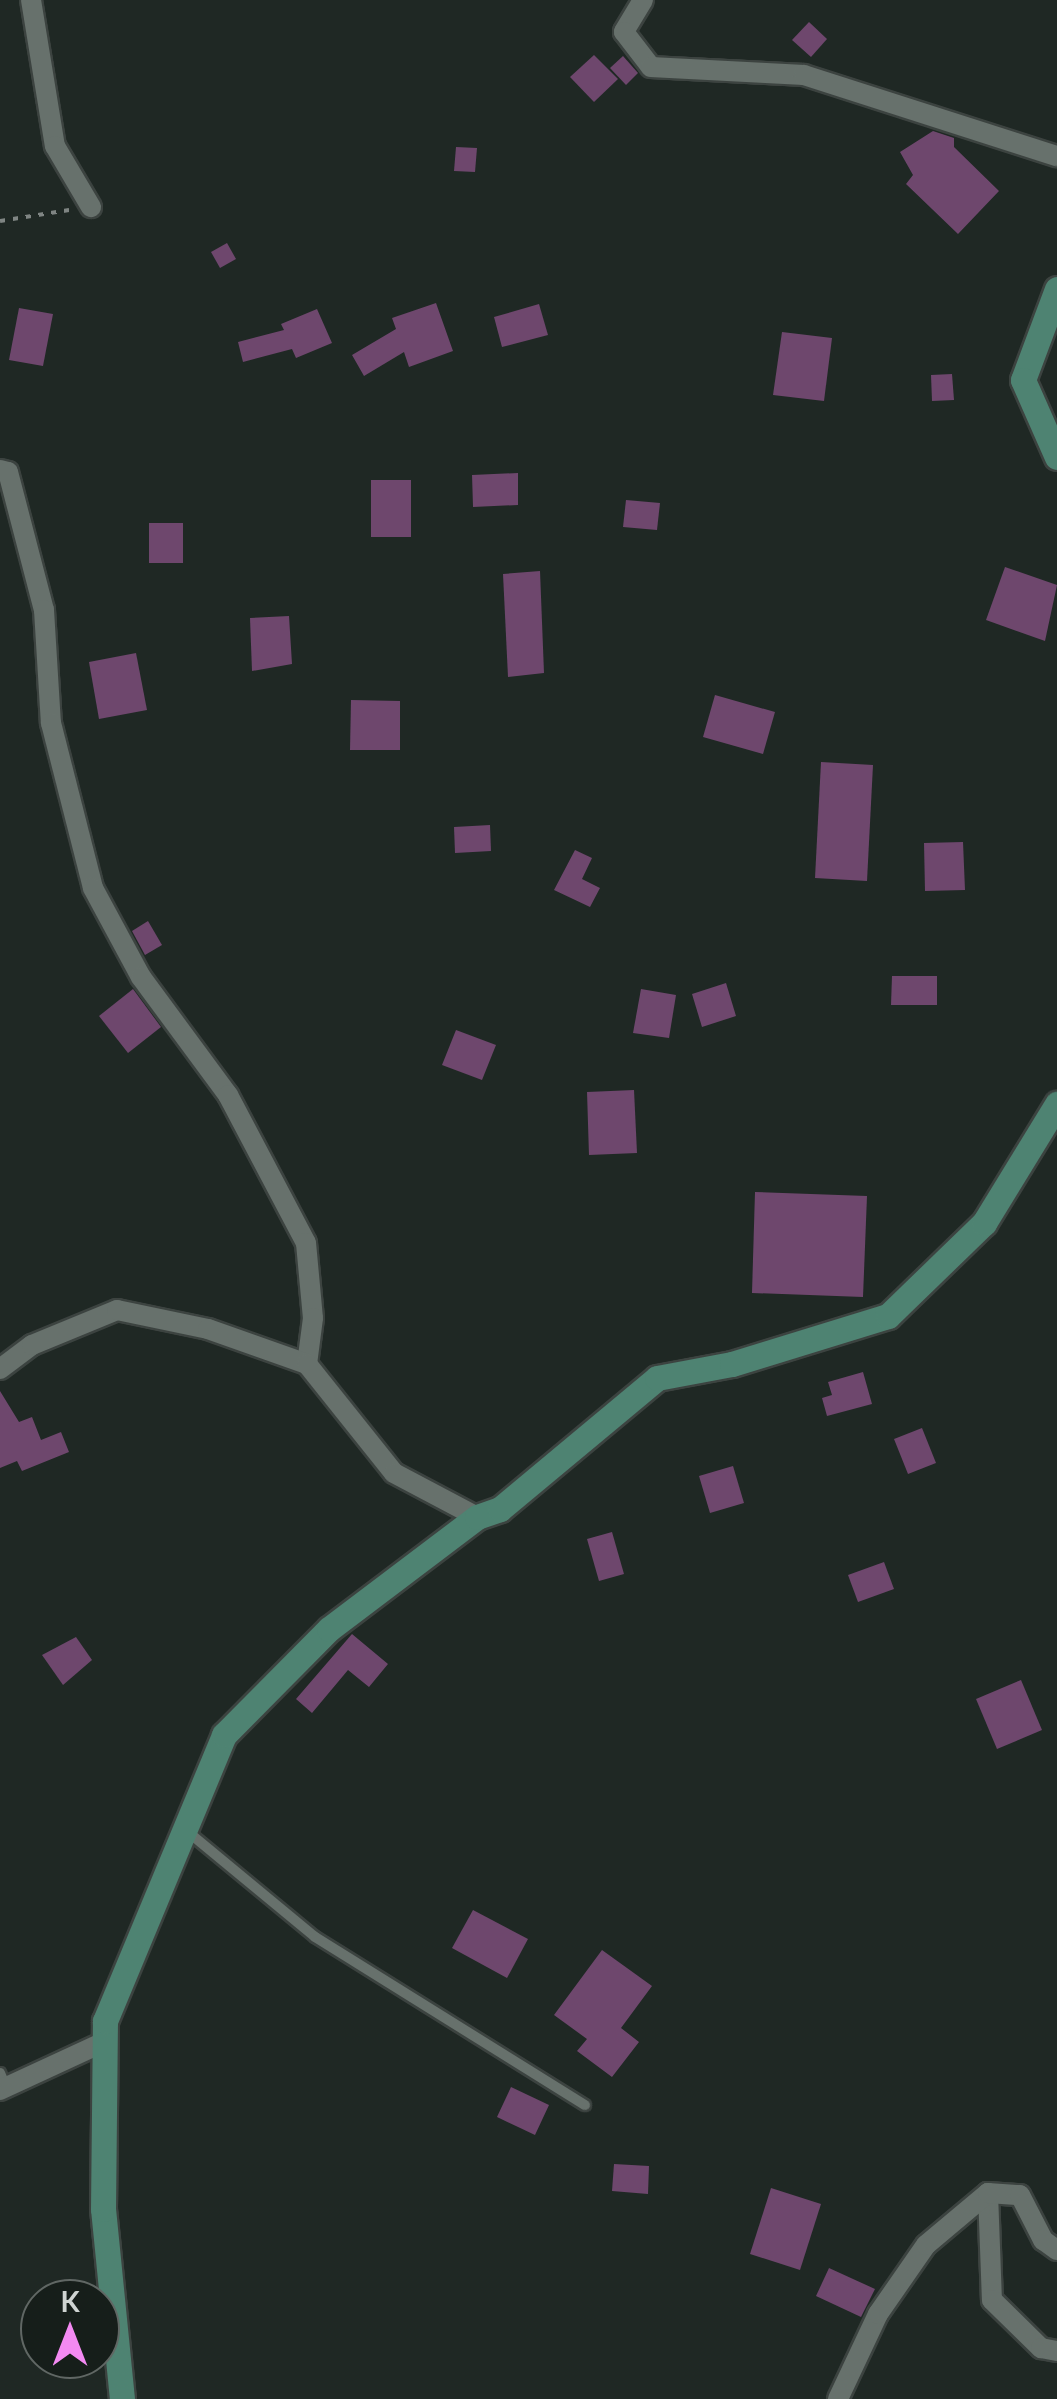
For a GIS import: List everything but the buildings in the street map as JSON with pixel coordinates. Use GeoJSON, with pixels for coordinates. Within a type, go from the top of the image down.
{"type":"FeatureCollection","features":[{"type":"Feature","properties":{"kind":"street"},"geometry":{"type":"LineString","coordinates":[[30,0],[55,146],[91,207]]}},
{"type":"Feature","properties":{"kind":"street"},"geometry":{"type":"LineString","coordinates":[[644,0],[624,32],[651,66],[804,75],[1057,156]]}},
{"type":"Feature","properties":{"kind":"street"},"geometry":{"type":"LineString","coordinates":[[1057,288],[1023,380],[1057,457]]}},
{"type":"Feature","properties":{"kind":"street"},"geometry":{"type":"LineString","coordinates":[[0,470],[8,472],[44,610],[51,723],[94,888],[141,977],[228,1095],[306,1243],[313,1318],[307,1364]]}},
{"type":"Feature","properties":{"kind":"street"},"geometry":{"type":"LineString","coordinates":[[122,2399],[103,2209],[104,2021],[224,1735],[328,1629],[477,1517],[500,1509],[656,1378],[732,1364],[888,1316],[984,1223],[1057,1104]]}},
{"type":"Feature","properties":{"kind":"street"},"geometry":{"type":"LineString","coordinates":[[0,1368],[32,1345],[117,1310],[162,1314],[307,1364],[394,1473],[477,1517]]}},
{"type":"Feature","properties":{"kind":"street"},"geometry":{"type":"LineString","coordinates":[[2,2083],[104,2042]]}},
{"type":"Feature","properties":{"kind":"street"},"geometry":{"type":"LineString","coordinates":[[838,2399],[878,2314],[926,2245],[988,2194],[1020,2196],[1043,2240],[1057,2250]]}},
{"type":"Feature","properties":{"kind":"street"},"geometry":{"type":"LineString","coordinates":[[988,2194],[992,2300],[1041,2348],[1057,2351]]}},
{"type":"Feature","properties":{"kind":"lane"},"geometry":{"type":"LineString","coordinates":[[183,1828],[314,1937],[584,2105]]}},
{"type":"Feature","properties":{"kind":"path"},"geometry":{"type":"LineString","coordinates":[[0,221],[91,207]]}}]}
